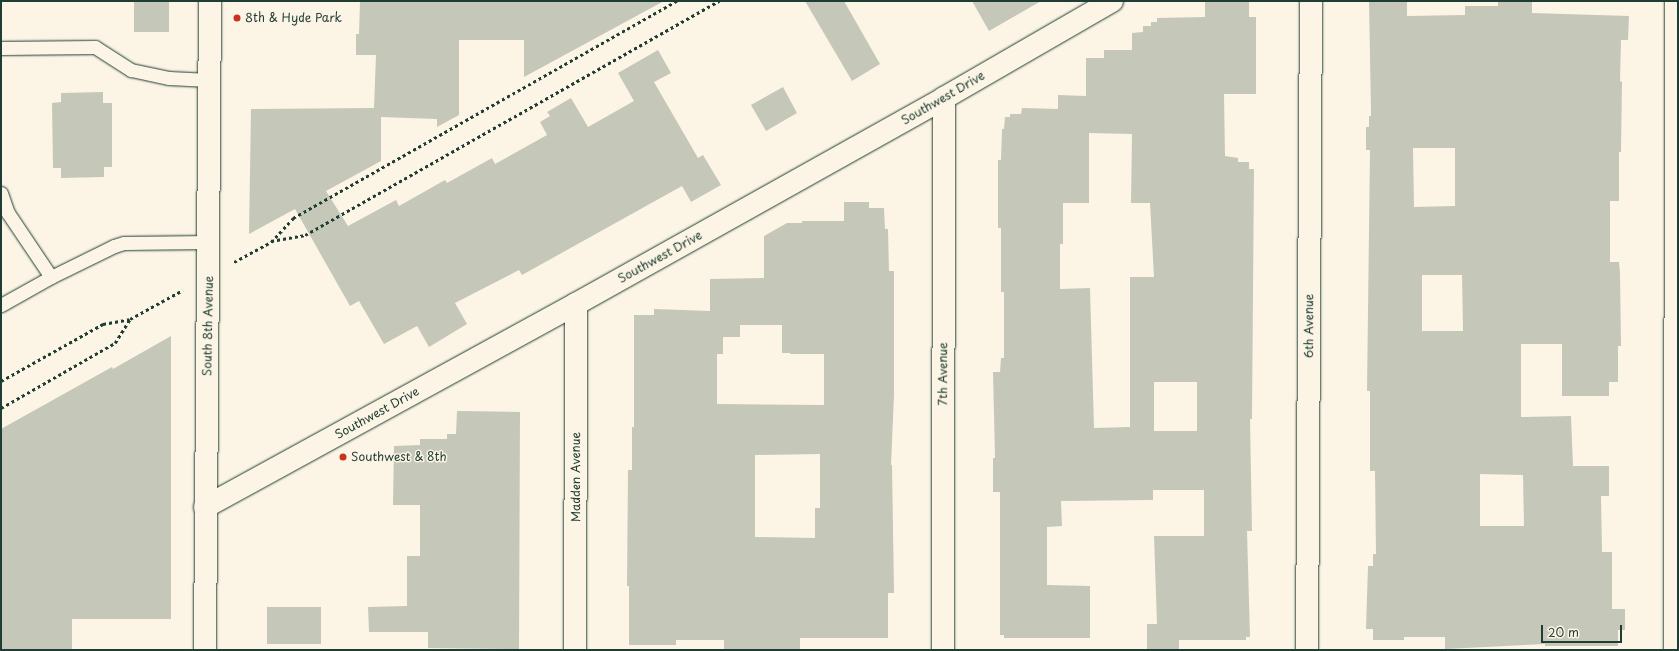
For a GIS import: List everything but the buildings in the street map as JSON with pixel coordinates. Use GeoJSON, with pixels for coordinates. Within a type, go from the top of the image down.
{"type":"FeatureCollection","features":[{"type":"Feature","properties":{"kind":"street","name":"South 8th Avenue"},"geometry":{"type":"LineString","coordinates":[[205,650],[210,1]]}},
{"type":"Feature","properties":{"kind":"street","name":"Southwest Drive"},"geometry":{"type":"LineString","coordinates":[[205,507],[576,304],[944,98],[1112,1]]}},
{"type":"Feature","properties":{"kind":"street","name":"6th Avenue"},"geometry":{"type":"LineString","coordinates":[[1307,650],[1311,1]]}},
{"type":"Feature","properties":{"kind":"street"},"geometry":{"type":"LineString","coordinates":[[1675,650],[1677,172],[1676,1]]}},
{"type":"Feature","properties":{"kind":"street","name":"7th Avenue"},"geometry":{"type":"LineString","coordinates":[[943,650],[944,98]]}},
{"type":"Feature","properties":{"kind":"street","name":"Madden Avenue"},"geometry":{"type":"LineString","coordinates":[[575,650],[576,304]]}},
{"type":"Feature","properties":{"kind":"lane"},"geometry":{"type":"LineString","coordinates":[[1,48],[95,47],[131,70],[169,78],[209,80]]}},
{"type":"Feature","properties":{"kind":"lane"},"geometry":{"type":"LineString","coordinates":[[1,193],[8,214],[51,277]]}},
{"type":"Feature","properties":{"kind":"lane"},"geometry":{"type":"LineString","coordinates":[[1,305],[51,277],[114,246],[124,243],[209,242]]}},
{"type":"Feature","properties":{"kind":"path"},"geometry":{"type":"LineString","coordinates":[[677,1],[293,218],[271,242],[305,235],[720,1]]}},
{"type":"Feature","properties":{"kind":"path"},"geometry":{"type":"LineString","coordinates":[[1,381],[103,324],[130,319],[115,343],[1,408]]}},
{"type":"Feature","properties":{"kind":"place","name":"8th & Hyde Park"},"geometry":{"type":"Point","coordinates":[237,18]}},
{"type":"Feature","properties":{"kind":"place","name":"Southwest & 8th"},"geometry":{"type":"Point","coordinates":[343,457]}}]}
